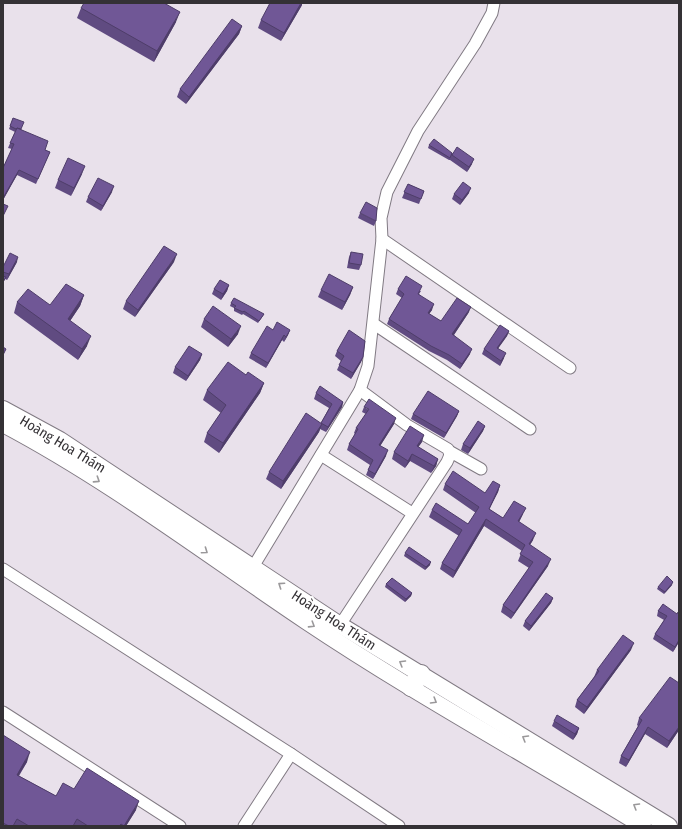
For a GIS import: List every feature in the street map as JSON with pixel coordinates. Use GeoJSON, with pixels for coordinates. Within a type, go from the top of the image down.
{"type":"FeatureCollection","features":[{"type":"Feature","properties":{"kind":"main road","name":"Hoàng Hoa Thám"},"geometry":{"type":"LineString","coordinates":[[3,409],[60,440],[253,566],[340,625],[416,681],[643,826]]}},
{"type":"Feature","properties":{"kind":"main road","name":"Hoàng Hoa Thám"},"geometry":{"type":"LineString","coordinates":[[3,424],[76,466],[185,537],[307,622],[416,681],[669,826]]}},
{"type":"Feature","properties":{"kind":"street"},"geometry":{"type":"LineString","coordinates":[[253,566],[360,390],[368,366],[374,324],[382,239],[381,218],[387,192],[418,131],[475,44],[492,13],[494,3]]}},
{"type":"Feature","properties":{"kind":"street"},"geometry":{"type":"LineString","coordinates":[[382,239],[570,368]]}},
{"type":"Feature","properties":{"kind":"street"},"geometry":{"type":"LineString","coordinates":[[374,324],[530,429]]}},
{"type":"Feature","properties":{"kind":"street"},"geometry":{"type":"LineString","coordinates":[[360,390],[407,425],[481,469]]}},
{"type":"Feature","properties":{"kind":"street"},"geometry":{"type":"LineString","coordinates":[[340,625],[412,513],[447,462],[449,451]]}},
{"type":"Feature","properties":{"kind":"street"},"geometry":{"type":"LineString","coordinates":[[321,455],[412,513]]}},
{"type":"Feature","properties":{"kind":"street"},"geometry":{"type":"LineString","coordinates":[[3,569],[291,754],[399,826]]}},
{"type":"Feature","properties":{"kind":"street"},"geometry":{"type":"LineString","coordinates":[[3,712],[180,826]]}},
{"type":"Feature","properties":{"kind":"street"},"geometry":{"type":"LineString","coordinates":[[244,826],[291,754]]}},
{"type":"Feature","properties":{"kind":"building"},"geometry":{"type":"Polygon","coordinates":[[[84,3],[164,3],[180,12],[157,51],[81,8],[84,3]]]}},
{"type":"Feature","properties":{"kind":"building"},"geometry":{"type":"Polygon","coordinates":[[[270,3],[301,3],[284,33],[261,20],[270,3]]]}},
{"type":"Feature","properties":{"kind":"building"},"geometry":{"type":"Polygon","coordinates":[[[232,19],[242,26],[189,97],[180,89],[232,19]]]}},
{"type":"Feature","properties":{"kind":"building"},"geometry":{"type":"Polygon","coordinates":[[[13,118],[24,122],[21,129],[16,129],[10,126],[13,118]]]}},
{"type":"Feature","properties":{"kind":"building"},"geometry":{"type":"Polygon","coordinates":[[[17,128],[48,141],[45,150],[50,152],[38,179],[19,170],[3,198],[3,168],[14,144],[10,143],[17,128]]]}},
{"type":"Feature","properties":{"kind":"building"},"geometry":{"type":"Polygon","coordinates":[[[434,139],[452,153],[450,158],[429,145],[434,139]]]}},
{"type":"Feature","properties":{"kind":"building"},"geometry":{"type":"Polygon","coordinates":[[[457,147],[474,159],[469,167],[452,155],[457,147]]]}},
{"type":"Feature","properties":{"kind":"building"},"geometry":{"type":"Polygon","coordinates":[[[68,158],[85,166],[74,188],[58,180],[68,158]]]}},
{"type":"Feature","properties":{"kind":"building"},"geometry":{"type":"Polygon","coordinates":[[[98,178],[114,186],[103,206],[88,197],[98,178]]]}},
{"type":"Feature","properties":{"kind":"building"},"geometry":{"type":"Polygon","coordinates":[[[463,182],[471,188],[462,200],[454,194],[463,182]]]}},
{"type":"Feature","properties":{"kind":"building"},"geometry":{"type":"Polygon","coordinates":[[[408,184],[424,191],[421,199],[404,192],[408,184]]]}},
{"type":"Feature","properties":{"kind":"building"},"geometry":{"type":"Polygon","coordinates":[[[366,202],[377,208],[376,221],[360,213],[366,202]]]}},
{"type":"Feature","properties":{"kind":"building"},"geometry":{"type":"Polygon","coordinates":[[[3,204],[8,206],[3,216],[3,204]]]}},
{"type":"Feature","properties":{"kind":"building"},"geometry":{"type":"Polygon","coordinates":[[[164,246],[177,254],[138,310],[126,301],[164,246]]]}},
{"type":"Feature","properties":{"kind":"building"},"geometry":{"type":"Polygon","coordinates":[[[351,252],[363,254],[361,265],[349,263],[351,252]]]}},
{"type":"Feature","properties":{"kind":"building"},"geometry":{"type":"Polygon","coordinates":[[[10,253],[18,257],[9,274],[3,272],[3,267],[10,253]]]}},
{"type":"Feature","properties":{"kind":"building"},"geometry":{"type":"Polygon","coordinates":[[[329,274],[353,287],[345,302],[321,290],[329,274]]]}},
{"type":"Feature","properties":{"kind":"building"},"geometry":{"type":"Polygon","coordinates":[[[406,276],[422,286],[418,294],[434,304],[428,313],[441,321],[457,298],[471,307],[452,334],[472,349],[462,364],[389,319],[404,294],[398,289],[406,276]]]}},
{"type":"Feature","properties":{"kind":"building"},"geometry":{"type":"Polygon","coordinates":[[[220,280],[229,285],[223,294],[214,289],[220,280]]]}},
{"type":"Feature","properties":{"kind":"building"},"geometry":{"type":"Polygon","coordinates":[[[66,284],[84,295],[68,319],[91,336],[82,349],[17,302],[28,289],[50,305],[66,284]]]}},
{"type":"Feature","properties":{"kind":"building"},"geometry":{"type":"Polygon","coordinates":[[[234,298],[264,314],[259,321],[244,311],[243,312],[234,308],[236,306],[231,303],[234,298]]]}},
{"type":"Feature","properties":{"kind":"building"},"geometry":{"type":"Polygon","coordinates":[[[213,306],[241,326],[231,339],[204,319],[213,306]]]}},
{"type":"Feature","properties":{"kind":"building"},"geometry":{"type":"Polygon","coordinates":[[[277,322],[290,330],[286,337],[284,335],[268,363],[251,353],[267,326],[273,330],[277,322]]]}},
{"type":"Feature","properties":{"kind":"building"},"geometry":{"type":"Polygon","coordinates":[[[500,325],[509,331],[497,348],[506,353],[501,361],[484,349],[500,325]]]}},
{"type":"Feature","properties":{"kind":"building"},"geometry":{"type":"Polygon","coordinates":[[[349,330],[365,341],[363,357],[353,373],[339,365],[344,356],[337,351],[349,330]]]}},
{"type":"Feature","properties":{"kind":"building"},"geometry":{"type":"Polygon","coordinates":[[[189,346],[202,354],[188,376],[175,367],[189,346]]]}},
{"type":"Feature","properties":{"kind":"building"},"geometry":{"type":"Polygon","coordinates":[[[3,347],[6,349],[3,355],[3,347]]]}},
{"type":"Feature","properties":{"kind":"building"},"geometry":{"type":"Polygon","coordinates":[[[228,362],[246,375],[248,372],[264,383],[223,443],[207,433],[226,405],[207,390],[228,362]]]}},
{"type":"Feature","properties":{"kind":"building"},"geometry":{"type":"Polygon","coordinates":[[[320,386],[343,402],[328,427],[321,423],[332,404],[316,393],[320,386]]]}},
{"type":"Feature","properties":{"kind":"building"},"geometry":{"type":"Polygon","coordinates":[[[428,391],[459,411],[446,433],[413,414],[428,391]]]}},
{"type":"Feature","properties":{"kind":"building"},"geometry":{"type":"Polygon","coordinates":[[[369,399],[396,418],[379,445],[388,450],[375,474],[368,470],[373,460],[349,444],[358,429],[356,428],[369,409],[364,407],[369,399]]]}},
{"type":"Feature","properties":{"kind":"building"},"geometry":{"type":"Polygon","coordinates":[[[306,413],[322,424],[283,481],[269,472],[306,413]]]}},
{"type":"Feature","properties":{"kind":"building"},"geometry":{"type":"Polygon","coordinates":[[[478,421],[485,426],[470,448],[463,444],[478,421]]]}},
{"type":"Feature","properties":{"kind":"building"},"geometry":{"type":"Polygon","coordinates":[[[410,426],[424,435],[417,446],[438,459],[434,466],[412,454],[408,461],[394,452],[410,426]]]}},
{"type":"Feature","properties":{"kind":"building"},"geometry":{"type":"Polygon","coordinates":[[[453,471],[485,493],[493,481],[500,485],[489,509],[503,518],[514,501],[526,508],[518,521],[536,533],[529,544],[551,559],[514,613],[503,605],[533,562],[520,554],[525,545],[486,519],[455,571],[442,563],[462,530],[432,510],[436,503],[468,524],[479,507],[445,484],[453,471]]]}},
{"type":"Feature","properties":{"kind":"building"},"geometry":{"type":"Polygon","coordinates":[[[409,547],[431,562],[426,567],[405,553],[409,547]]]}},
{"type":"Feature","properties":{"kind":"building"},"geometry":{"type":"Polygon","coordinates":[[[667,576],[673,582],[665,592],[658,587],[667,576]]]}},
{"type":"Feature","properties":{"kind":"building"},"geometry":{"type":"Polygon","coordinates":[[[392,578],[412,593],[406,599],[386,584],[392,578]]]}},
{"type":"Feature","properties":{"kind":"building"},"geometry":{"type":"Polygon","coordinates":[[[546,593],[553,598],[531,626],[525,621],[546,593]]]}},
{"type":"Feature","properties":{"kind":"building"},"geometry":{"type":"Polygon","coordinates":[[[663,604],[677,614],[678,612],[679,613],[679,640],[675,647],[655,634],[667,616],[658,611],[663,604]]]}},
{"type":"Feature","properties":{"kind":"building"},"geometry":{"type":"Polygon","coordinates":[[[623,635],[634,643],[587,707],[577,700],[599,671],[597,670],[623,635]]]}},
{"type":"Feature","properties":{"kind":"building"},"geometry":{"type":"Polygon","coordinates":[[[670,677],[679,683],[679,727],[669,741],[648,727],[629,760],[621,756],[642,720],[639,718],[670,677]]]}},
{"type":"Feature","properties":{"kind":"building"},"geometry":{"type":"Polygon","coordinates":[[[557,715],[579,728],[575,734],[554,721],[557,715]]]}},
{"type":"Feature","properties":{"kind":"building"},"geometry":{"type":"Polygon","coordinates":[[[3,735],[30,752],[17,775],[56,796],[63,783],[74,789],[87,768],[139,801],[124,826],[121,824],[119,826],[88,826],[77,819],[73,826],[29,826],[17,819],[13,826],[3,823],[3,735]]]}}]}
